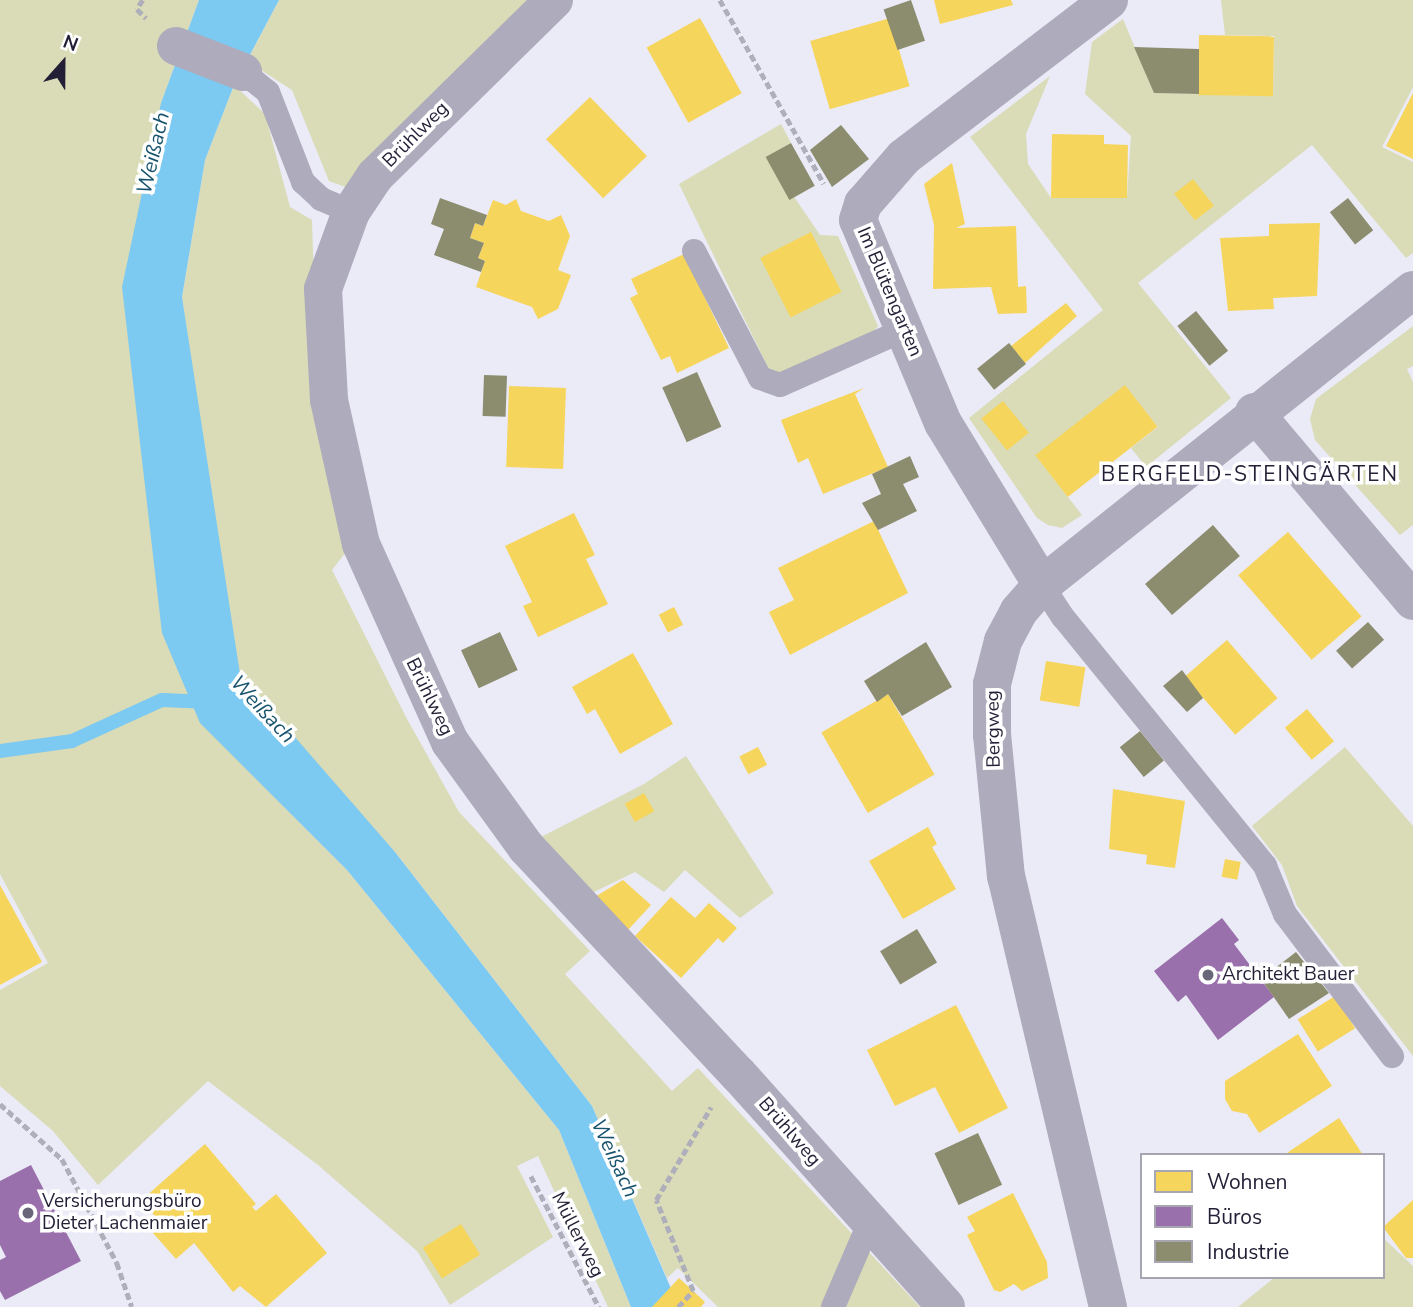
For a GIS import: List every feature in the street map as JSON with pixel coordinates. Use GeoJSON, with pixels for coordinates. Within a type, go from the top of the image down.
{"type":"FeatureCollection","features":[{"type":"Feature","properties":{"kind":"street","name":"Brühlweg"},"geometry":{"type":"LineString","coordinates":[[554,0],[375,176],[351,212],[323,289],[329,386],[343,470],[373,575],[450,742],[526,847],[653,1002],[738,1074],[946,1307]]}},
{"type":"Feature","properties":{"kind":"street","name":"Im Blütengarten"},"geometry":{"type":"LineString","coordinates":[[1042,585],[943,423],[858,220],[863,204],[904,157],[1109,0]]}},
{"type":"Feature","properties":{"kind":"street"},"geometry":{"type":"LineString","coordinates":[[176,46],[243,72]]}},
{"type":"Feature","properties":{"kind":"street","name":"Bergweg"},"geometry":{"type":"LineString","coordinates":[[1108,1307],[1008,889],[995,805],[992,684],[1003,641],[1019,611],[1042,585],[1254,412],[1413,290]]}},
{"type":"Feature","properties":{"kind":"street"},"geometry":{"type":"LineString","coordinates":[[1254,412],[1413,601]]}},
{"type":"Feature","properties":{"kind":"lane"},"geometry":{"type":"LineString","coordinates":[[243,72],[268,92],[303,182],[321,199],[351,212]]}},
{"type":"Feature","properties":{"kind":"lane"},"geometry":{"type":"LineString","coordinates":[[694,251],[760,377],[770,382],[780,385],[904,330]]}},
{"type":"Feature","properties":{"kind":"lane"},"geometry":{"type":"LineString","coordinates":[[1042,585],[1063,617],[1265,866],[1285,914],[1392,1056]]}},
{"type":"Feature","properties":{"kind":"lane"},"geometry":{"type":"LineString","coordinates":[[833,1307],[870,1222]]}},
{"type":"Feature","properties":{"kind":"path"},"geometry":{"type":"LineString","coordinates":[[720,0],[828,191],[858,220]]}},
{"type":"Feature","properties":{"kind":"path"},"geometry":{"type":"LineString","coordinates":[[678,1307],[693,1291],[656,1200],[697,1124],[738,1074]]}},
{"type":"Feature","properties":{"kind":"path"},"geometry":{"type":"LineString","coordinates":[[0,1104],[62,1159],[112,1252],[132,1307]]}},
{"type":"Feature","properties":{"kind":"path","name":"Müllerweg"},"geometry":{"type":"LineString","coordinates":[[531,1176],[598,1307]]}},
{"type":"Feature","properties":{"kind":"green space"},"geometry":{"type":"Polygon","coordinates":[[[0,0],[199,0],[161,103],[201,723],[347,870],[559,1130],[631,1307],[608,1307],[538,1156],[517,1166],[553,1237],[450,1305],[417,1251],[318,1165],[208,1081],[98,1185],[53,1131],[0,1086],[0,990],[48,963],[0,874],[0,0]]]}},
{"type":"Feature","properties":{"kind":"green space"},"geometry":{"type":"Polygon","coordinates":[[[279,0],[530,0],[351,189],[329,181],[292,90],[247,61],[279,0]]]}},
{"type":"Feature","properties":{"kind":"green space"},"geometry":{"type":"Polygon","coordinates":[[[1221,0],[1413,0],[1413,87],[1382,147],[1413,162],[1413,253],[1406,258],[1312,145],[1138,283],[1231,398],[1146,467],[1131,448],[1158,427],[1125,386],[1036,456],[1082,515],[1062,528],[1048,525],[1037,518],[969,418],[1103,310],[970,137],[1050,76],[1026,134],[1028,164],[1051,198],[1127,198],[1131,136],[1085,94],[1092,42],[1123,19],[1154,93],[1273,96],[1274,36],[1225,35],[1221,0]]]}},
{"type":"Feature","properties":{"kind":"green space"},"geometry":{"type":"Polygon","coordinates":[[[234,85],[265,114],[290,207],[312,220],[315,315],[349,548],[332,570],[407,719],[459,812],[590,951],[565,974],[672,1091],[698,1068],[920,1307],[718,1307],[678,1268],[667,1278],[592,1106],[395,852],[237,677],[182,297],[205,160],[234,85]]]}},
{"type":"Feature","properties":{"kind":"green space"},"geometry":{"type":"Polygon","coordinates":[[[781,124],[791,143],[767,157],[820,235],[838,236],[878,326],[871,335],[773,378],[679,184],[781,124]]]}},
{"type":"Feature","properties":{"kind":"green space"},"geometry":{"type":"Polygon","coordinates":[[[1413,326],[1413,366],[1407,369],[1413,382],[1413,525],[1400,535],[1315,440],[1310,419],[1316,399],[1413,326]]]}},
{"type":"Feature","properties":{"kind":"green space"},"geometry":{"type":"Polygon","coordinates":[[[1345,747],[1413,826],[1413,1056],[1297,906],[1282,865],[1252,826],[1345,747]]]}},
{"type":"Feature","properties":{"kind":"green space"},"geometry":{"type":"Polygon","coordinates":[[[686,756],[774,893],[740,918],[685,870],[664,892],[635,872],[592,893],[541,837],[644,784],[686,756]]]}},
{"type":"Feature","properties":{"kind":"green space"},"geometry":{"type":"Polygon","coordinates":[[[1385,1240],[1413,1266],[1413,1307],[1238,1307],[1273,1279],[1385,1279],[1385,1240]]]}},
{"type":"Feature","properties":{"kind":"water","name":"Weißach"},"geometry":{"type":"Polygon","coordinates":[[[199,0],[279,0],[234,85],[205,160],[182,297],[240,674],[395,852],[592,1106],[679,1307],[631,1307],[559,1130],[347,870],[200,723],[162,633],[122,287],[161,103],[199,0]]]}},
{"type":"Feature","properties":{"kind":"building: Wohnen"},"geometry":{"type":"Polygon","coordinates":[[[934,0],[1011,0],[1013,5],[940,24],[934,0]]]}},
{"type":"Feature","properties":{"kind":"building: Wohnen"},"geometry":{"type":"Polygon","coordinates":[[[700,18],[742,93],[688,123],[647,48],[700,18]]]}},
{"type":"Feature","properties":{"kind":"building: Wohnen"},"geometry":{"type":"Polygon","coordinates":[[[890,18],[910,86],[830,109],[810,41],[890,18]]]}},
{"type":"Feature","properties":{"kind":"building: Wohnen"},"geometry":{"type":"Polygon","coordinates":[[[1199,35],[1274,36],[1273,96],[1198,95],[1199,35]]]}},
{"type":"Feature","properties":{"kind":"building: Wohnen"},"geometry":{"type":"Polygon","coordinates":[[[1413,93],[1413,159],[1386,146],[1413,93]]]}},
{"type":"Feature","properties":{"kind":"building: Wohnen"},"geometry":{"type":"Polygon","coordinates":[[[590,97],[647,156],[603,198],[546,139],[590,97]]]}},
{"type":"Feature","properties":{"kind":"building: Wohnen"},"geometry":{"type":"Polygon","coordinates":[[[1052,134],[1104,135],[1104,144],[1128,145],[1127,198],[1051,198],[1052,134]]]}},
{"type":"Feature","properties":{"kind":"building: Wohnen"},"geometry":{"type":"Polygon","coordinates":[[[952,163],[965,224],[956,228],[1016,226],[1018,287],[1026,286],[1027,313],[998,314],[991,287],[933,289],[934,225],[924,184],[952,163]]]}},
{"type":"Feature","properties":{"kind":"building: Wohnen"},"geometry":{"type":"Polygon","coordinates":[[[1193,179],[1214,206],[1195,221],[1174,194],[1193,179]]]}},
{"type":"Feature","properties":{"kind":"building: Wohnen"},"geometry":{"type":"Polygon","coordinates":[[[516,199],[521,211],[549,221],[561,215],[570,236],[558,270],[571,275],[558,309],[538,319],[532,307],[476,287],[485,261],[478,258],[484,243],[470,238],[475,223],[483,226],[493,200],[506,205],[516,199]]]}},
{"type":"Feature","properties":{"kind":"building: Wohnen"},"geometry":{"type":"Polygon","coordinates":[[[1320,223],[1317,296],[1273,298],[1274,309],[1228,311],[1220,238],[1269,236],[1269,224],[1320,223]]]}},
{"type":"Feature","properties":{"kind":"building: Wohnen"},"geometry":{"type":"Polygon","coordinates":[[[811,232],[841,292],[791,318],[760,258],[811,232]]]}},
{"type":"Feature","properties":{"kind":"building: Wohnen"},"geometry":{"type":"Polygon","coordinates":[[[684,254],[729,348],[677,373],[670,356],[661,360],[630,298],[638,294],[631,279],[684,254]]]}},
{"type":"Feature","properties":{"kind":"building: Wohnen"},"geometry":{"type":"Polygon","coordinates":[[[1066,303],[1077,316],[1025,363],[1011,346],[1066,303]]]}},
{"type":"Feature","properties":{"kind":"building: Wohnen"},"geometry":{"type":"Polygon","coordinates":[[[1125,385],[1158,427],[1068,497],[1035,455],[1125,385]]]}},
{"type":"Feature","properties":{"kind":"building: Wohnen"},"geometry":{"type":"Polygon","coordinates":[[[509,386],[566,388],[563,469],[506,467],[509,386]]]}},
{"type":"Feature","properties":{"kind":"building: Wohnen"},"geometry":{"type":"Polygon","coordinates":[[[864,388],[855,394],[888,467],[823,494],[808,458],[798,463],[781,420],[864,388]]]}},
{"type":"Feature","properties":{"kind":"building: Wohnen"},"geometry":{"type":"Polygon","coordinates":[[[1003,401],[1029,433],[1007,450],[981,419],[1003,401]]]}},
{"type":"Feature","properties":{"kind":"building: Wohnen"},"geometry":{"type":"Polygon","coordinates":[[[574,513],[595,555],[586,559],[608,604],[538,637],[523,606],[532,602],[505,546],[574,513]]]}},
{"type":"Feature","properties":{"kind":"building: Wohnen"},"geometry":{"type":"Polygon","coordinates":[[[874,521],[908,593],[790,655],[769,612],[794,600],[778,568],[874,521]]]}},
{"type":"Feature","properties":{"kind":"building: Wohnen"},"geometry":{"type":"Polygon","coordinates":[[[1288,532],[1361,617],[1312,660],[1238,575],[1288,532]]]}},
{"type":"Feature","properties":{"kind":"building: Wohnen"},"geometry":{"type":"Polygon","coordinates":[[[674,607],[683,625],[668,633],[659,615],[674,607]]]}},
{"type":"Feature","properties":{"kind":"building: Wohnen"},"geometry":{"type":"Polygon","coordinates":[[[1227,640],[1278,698],[1235,735],[1185,677],[1227,640]]]}},
{"type":"Feature","properties":{"kind":"building: Wohnen"},"geometry":{"type":"Polygon","coordinates":[[[633,653],[673,724],[620,754],[595,709],[587,714],[572,687],[633,653]]]}},
{"type":"Feature","properties":{"kind":"building: Wohnen"},"geometry":{"type":"Polygon","coordinates":[[[1046,661],[1086,667],[1079,707],[1040,701],[1046,661]]]}},
{"type":"Feature","properties":{"kind":"building: Wohnen"},"geometry":{"type":"Polygon","coordinates":[[[888,694],[934,775],[868,813],[821,732],[888,694]]]}},
{"type":"Feature","properties":{"kind":"building: Wohnen"},"geometry":{"type":"Polygon","coordinates":[[[1307,709],[1334,741],[1312,760],[1285,728],[1307,709]]]}},
{"type":"Feature","properties":{"kind":"building: Wohnen"},"geometry":{"type":"Polygon","coordinates":[[[758,747],[767,765],[748,774],[739,757],[758,747]]]}},
{"type":"Feature","properties":{"kind":"building: Wohnen"},"geometry":{"type":"Polygon","coordinates":[[[1113,789],[1185,801],[1175,868],[1146,864],[1147,855],[1109,849],[1113,789]]]}},
{"type":"Feature","properties":{"kind":"building: Wohnen"},"geometry":{"type":"Polygon","coordinates":[[[644,793],[654,811],[635,822],[625,804],[644,793]]]}},
{"type":"Feature","properties":{"kind":"building: Wohnen"},"geometry":{"type":"Polygon","coordinates":[[[928,827],[937,844],[932,847],[956,889],[903,919],[869,861],[928,827]]]}},
{"type":"Feature","properties":{"kind":"building: Wohnen"},"geometry":{"type":"Polygon","coordinates":[[[1225,859],[1241,862],[1237,880],[1222,877],[1225,859]]]}},
{"type":"Feature","properties":{"kind":"building: Wohnen"},"geometry":{"type":"Polygon","coordinates":[[[623,880],[651,905],[628,930],[593,898],[623,880]]]}},
{"type":"Feature","properties":{"kind":"building: Wohnen"},"geometry":{"type":"Polygon","coordinates":[[[0,885],[42,962],[0,985],[0,885]]]}},
{"type":"Feature","properties":{"kind":"building: Wohnen"},"geometry":{"type":"Polygon","coordinates":[[[671,897],[695,918],[709,903],[737,928],[723,943],[718,938],[681,978],[635,936],[671,897]]]}},
{"type":"Feature","properties":{"kind":"building: Wohnen"},"geometry":{"type":"Polygon","coordinates":[[[1335,996],[1355,1028],[1318,1052],[1298,1019],[1335,996]]]}},
{"type":"Feature","properties":{"kind":"building: Wohnen"},"geometry":{"type":"Polygon","coordinates":[[[956,1005],[1008,1108],[959,1133],[935,1087],[895,1106],[867,1050],[956,1005]]]}},
{"type":"Feature","properties":{"kind":"building: Wohnen"},"geometry":{"type":"Polygon","coordinates":[[[1298,1034],[1332,1086],[1259,1133],[1247,1114],[1232,1111],[1225,1099],[1225,1081],[1298,1034]]]}},
{"type":"Feature","properties":{"kind":"building: Wohnen"},"geometry":{"type":"Polygon","coordinates":[[[1339,1118],[1362,1153],[1287,1153],[1339,1118]]]}},
{"type":"Feature","properties":{"kind":"building: Wohnen"},"geometry":{"type":"Polygon","coordinates":[[[205,1144],[256,1204],[252,1207],[256,1211],[276,1194],[327,1253],[266,1307],[240,1286],[233,1292],[194,1243],[176,1259],[153,1233],[160,1226],[144,1198],[205,1144]]]}},
{"type":"Feature","properties":{"kind":"building: Wohnen"},"geometry":{"type":"Polygon","coordinates":[[[1013,1193],[1047,1262],[1048,1278],[1022,1291],[1014,1284],[1000,1292],[994,1290],[967,1235],[975,1231],[967,1217],[1013,1193]]]}},
{"type":"Feature","properties":{"kind":"building: Wohnen"},"geometry":{"type":"Polygon","coordinates":[[[1413,1200],[1413,1258],[1406,1258],[1385,1230],[1385,1225],[1413,1200]]]}},
{"type":"Feature","properties":{"kind":"building: Wohnen"},"geometry":{"type":"Polygon","coordinates":[[[461,1224],[480,1255],[442,1278],[423,1248],[461,1224]]]}},
{"type":"Feature","properties":{"kind":"building: Wohnen"},"geometry":{"type":"Polygon","coordinates":[[[679,1278],[705,1302],[701,1307],[652,1307],[679,1278]]]}},
{"type":"Feature","properties":{"kind":"building: Büros","name":"Architekt Bauer"},"geometry":{"type":"Polygon","coordinates":[[[1222,918],[1239,940],[1234,944],[1274,997],[1218,1040],[1186,995],[1178,1002],[1154,971],[1222,918]]]}},
{"type":"Feature","properties":{"kind":"building: Büros","name":"Versicherungsbüro Dieter Lachenmaier"},"geometry":{"type":"Polygon","coordinates":[[[31,1165],[81,1261],[5,1300],[0,1291],[0,1260],[6,1257],[0,1245],[0,1181],[31,1165]]]}},
{"type":"Feature","properties":{"kind":"building: Industrie"},"geometry":{"type":"Polygon","coordinates":[[[911,0],[925,41],[898,50],[884,9],[911,0]]]}},
{"type":"Feature","properties":{"kind":"building: Industrie"},"geometry":{"type":"Polygon","coordinates":[[[1134,47],[1199,49],[1199,94],[1154,93],[1134,47]]]}},
{"type":"Feature","properties":{"kind":"building: Industrie"},"geometry":{"type":"Polygon","coordinates":[[[841,125],[869,159],[832,187],[810,150],[841,125]]]}},
{"type":"Feature","properties":{"kind":"building: Industrie"},"geometry":{"type":"Polygon","coordinates":[[[791,143],[815,186],[789,200],[766,157],[791,143]]]}},
{"type":"Feature","properties":{"kind":"building: Industrie"},"geometry":{"type":"Polygon","coordinates":[[[440,198],[487,215],[483,226],[475,223],[470,238],[484,243],[478,258],[485,261],[481,272],[434,255],[444,229],[431,224],[440,198]]]}},
{"type":"Feature","properties":{"kind":"building: Industrie"},"geometry":{"type":"Polygon","coordinates":[[[1348,198],[1373,230],[1355,244],[1330,212],[1348,198]]]}},
{"type":"Feature","properties":{"kind":"building: Industrie"},"geometry":{"type":"Polygon","coordinates":[[[1196,311],[1228,351],[1209,366],[1177,326],[1196,311]]]}},
{"type":"Feature","properties":{"kind":"building: Industrie"},"geometry":{"type":"Polygon","coordinates":[[[1009,343],[1026,364],[994,390],[977,369],[1009,343]]]}},
{"type":"Feature","properties":{"kind":"building: Industrie"},"geometry":{"type":"Polygon","coordinates":[[[697,372],[721,427],[687,442],[662,387],[697,372]]]}},
{"type":"Feature","properties":{"kind":"building: Industrie"},"geometry":{"type":"Polygon","coordinates":[[[484,375],[507,376],[506,417],[483,416],[484,375]]]}},
{"type":"Feature","properties":{"kind":"building: Industrie"},"geometry":{"type":"Polygon","coordinates":[[[910,456],[919,477],[903,484],[917,511],[878,530],[862,503],[881,494],[872,474],[910,456]]]}},
{"type":"Feature","properties":{"kind":"building: Industrie"},"geometry":{"type":"Polygon","coordinates":[[[1213,525],[1240,556],[1172,615],[1145,584],[1213,525]]]}},
{"type":"Feature","properties":{"kind":"building: Industrie"},"geometry":{"type":"Polygon","coordinates":[[[1368,622],[1384,640],[1352,669],[1336,651],[1368,622]]]}},
{"type":"Feature","properties":{"kind":"building: Industrie"},"geometry":{"type":"Polygon","coordinates":[[[500,632],[518,670],[479,688],[461,650],[500,632]]]}},
{"type":"Feature","properties":{"kind":"building: Industrie"},"geometry":{"type":"Polygon","coordinates":[[[926,642],[952,687],[902,716],[888,694],[877,702],[864,681],[926,642]]]}},
{"type":"Feature","properties":{"kind":"building: Industrie"},"geometry":{"type":"Polygon","coordinates":[[[1182,670],[1203,698],[1187,712],[1163,686],[1182,670]]]}},
{"type":"Feature","properties":{"kind":"building: Industrie"},"geometry":{"type":"Polygon","coordinates":[[[1140,731],[1164,761],[1144,777],[1120,747],[1140,731]]]}},
{"type":"Feature","properties":{"kind":"building: Industrie"},"geometry":{"type":"Polygon","coordinates":[[[917,929],[937,962],[900,985],[880,951],[917,929]]]}},
{"type":"Feature","properties":{"kind":"building: Industrie"},"geometry":{"type":"Polygon","coordinates":[[[1296,952],[1329,993],[1289,1019],[1261,979],[1296,952]]]}},
{"type":"Feature","properties":{"kind":"building: Industrie"},"geometry":{"type":"Polygon","coordinates":[[[978,1133],[1002,1185],[959,1205],[934,1153],[978,1133]]]}},
{"type":"Feature","properties":{"kind":"waterway"},"geometry":{"type":"LineString","coordinates":[[0,751],[72,741],[162,700],[210,702]]}},
{"type":"Feature","properties":{"kind":"place","name":"Architekt Bauer"},"geometry":{"type":"Point","coordinates":[1208,975]}},
{"type":"Feature","properties":{"kind":"place","name":"Versicherungsbüro Dieter Lachenmaier"},"geometry":{"type":"Point","coordinates":[28,1213]}},
{"type":"Feature","properties":{"kind":"district","name":"BERGFELD-STEINGÄRTEN"},"geometry":{"type":"Point","coordinates":[1250,474]}}]}
